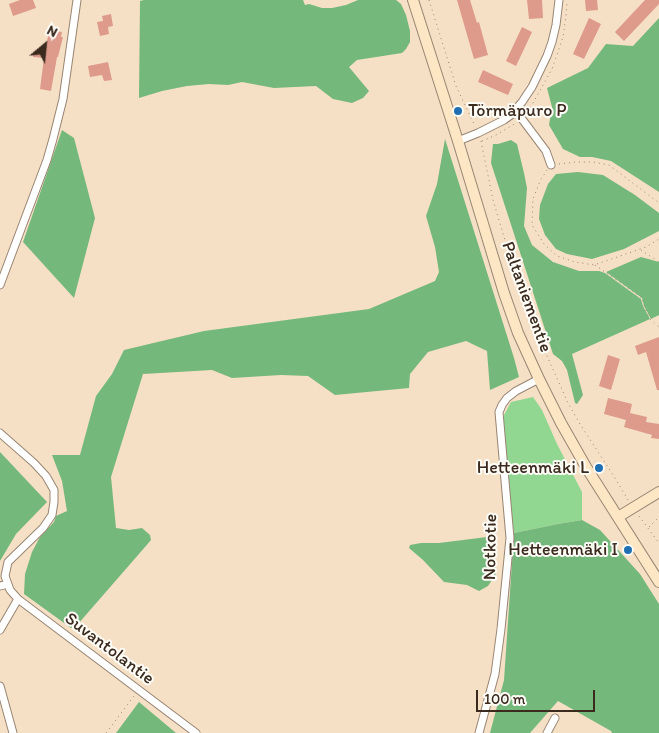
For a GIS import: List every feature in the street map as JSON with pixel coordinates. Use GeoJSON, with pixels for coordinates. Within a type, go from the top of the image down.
{"type":"FeatureCollection","features":[{"type":"Feature","properties":{"kind":"street"},"geometry":{"type":"LineString","coordinates":[[0,285],[47,160],[53,139],[63,99],[77,0]]}},
{"type":"Feature","properties":{"kind":"street","name":"Paltaniementie"},"geometry":{"type":"LineString","coordinates":[[414,0],[518,333],[561,424],[659,582]]}},
{"type":"Feature","properties":{"kind":"street"},"geometry":{"type":"LineString","coordinates":[[458,141],[504,120],[516,111],[532,87],[547,56],[556,25],[559,0]]}},
{"type":"Feature","properties":{"kind":"street"},"geometry":{"type":"LineString","coordinates":[[516,111],[546,151],[551,166]]}},
{"type":"Feature","properties":{"kind":"street","name":"Notkotie"},"geometry":{"type":"LineString","coordinates":[[480,733],[494,674],[501,629],[510,538],[498,412],[507,398],[539,379]]}},
{"type":"Feature","properties":{"kind":"street","name":"Suvantolantie"},"geometry":{"type":"LineString","coordinates":[[0,433],[34,463],[46,476],[54,490],[52,515],[43,528],[8,562],[4,585],[18,599],[196,733]]}},
{"type":"Feature","properties":{"kind":"street"},"geometry":{"type":"LineString","coordinates":[[618,517],[659,492]]}},
{"type":"Feature","properties":{"kind":"street"},"geometry":{"type":"LineString","coordinates":[[0,630],[18,599]]}},
{"type":"Feature","properties":{"kind":"street"},"geometry":{"type":"LineString","coordinates":[[0,686],[14,733]]}},
{"type":"Feature","properties":{"kind":"street"},"geometry":{"type":"LineString","coordinates":[[547,733],[555,718]]}},
{"type":"Feature","properties":{"kind":"path"},"geometry":{"type":"LineString","coordinates":[[429,0],[456,86],[481,142],[493,200],[513,267],[543,347],[568,403],[580,424],[633,508],[659,543]]}},
{"type":"Feature","properties":{"kind":"path"},"geometry":{"type":"LineString","coordinates":[[659,203],[609,165],[593,162],[576,162],[551,166],[540,181],[532,199],[532,225],[544,244],[557,256],[575,262],[594,265],[642,298],[650,319],[659,327]]}},
{"type":"Feature","properties":{"kind":"path"},"geometry":{"type":"LineString","coordinates":[[594,265],[640,249],[659,240]]}},
{"type":"Feature","properties":{"kind":"path"},"geometry":{"type":"LineString","coordinates":[[640,249],[659,262]]}},
{"type":"Feature","properties":{"kind":"path"},"geometry":{"type":"LineString","coordinates":[[648,528],[659,517]]}},
{"type":"Feature","properties":{"kind":"path"},"geometry":{"type":"LineString","coordinates":[[106,733],[138,690]]}},
{"type":"Feature","properties":{"kind":"green space"},"geometry":{"type":"Polygon","coordinates":[[[303,0],[305,5],[332,8],[358,0],[396,0],[401,4],[406,15],[410,31],[410,42],[402,53],[357,60],[349,67],[369,91],[363,98],[352,103],[333,99],[316,86],[274,88],[242,82],[228,85],[187,86],[139,98],[140,1],[303,0]]]}},
{"type":"Feature","properties":{"kind":"green space"},"geometry":{"type":"Polygon","coordinates":[[[659,18],[659,192],[611,161],[592,157],[580,157],[563,149],[549,125],[552,107],[547,88],[588,68],[606,44],[633,46],[659,18]]]}},
{"type":"Feature","properties":{"kind":"green space"},"geometry":{"type":"Polygon","coordinates":[[[62,130],[74,138],[95,218],[74,298],[23,242],[62,130]]]}},
{"type":"Feature","properties":{"kind":"green space"},"geometry":{"type":"Polygon","coordinates":[[[445,139],[519,377],[490,390],[487,351],[466,341],[428,352],[410,374],[409,388],[335,395],[308,376],[281,375],[232,378],[212,370],[143,374],[111,477],[116,528],[129,530],[142,528],[150,535],[151,540],[78,624],[71,628],[24,594],[25,574],[32,552],[40,537],[54,522],[56,516],[67,511],[62,481],[52,455],[80,455],[96,396],[112,374],[124,350],[204,331],[369,309],[435,281],[439,272],[435,247],[426,216],[437,184],[445,139]]]}},
{"type":"Feature","properties":{"kind":"green space"},"geometry":{"type":"Polygon","coordinates":[[[511,140],[517,144],[527,188],[524,226],[532,245],[553,262],[579,271],[599,271],[605,273],[641,299],[650,319],[572,354],[583,395],[577,404],[575,403],[567,370],[562,361],[553,354],[491,163],[493,144],[511,140]]]}},
{"type":"Feature","properties":{"kind":"green space"},"geometry":{"type":"Polygon","coordinates":[[[578,172],[603,175],[635,195],[659,213],[659,231],[624,249],[592,259],[567,254],[556,249],[545,235],[539,219],[540,205],[548,184],[556,174],[578,172]]]}},
{"type":"Feature","properties":{"kind":"green space"},"geometry":{"type":"Polygon","coordinates":[[[641,257],[659,262],[659,315],[651,319],[642,298],[606,272],[641,257]]]}},
{"type":"Feature","properties":{"kind":"green space"},"geometry":{"type":"Polygon","coordinates":[[[533,397],[542,410],[582,492],[582,520],[514,533],[503,417],[511,402],[533,397]]]}},
{"type":"Feature","properties":{"kind":"green space"},"geometry":{"type":"Polygon","coordinates":[[[0,452],[47,502],[16,534],[0,561],[0,452]]]}},
{"type":"Feature","properties":{"kind":"green space"},"geometry":{"type":"Polygon","coordinates":[[[582,520],[600,530],[640,574],[659,604],[659,733],[612,733],[558,701],[530,733],[490,733],[504,680],[514,533],[582,520]]]}},
{"type":"Feature","properties":{"kind":"green space"},"geometry":{"type":"Polygon","coordinates":[[[495,536],[490,553],[496,567],[496,574],[488,586],[479,591],[467,585],[444,582],[409,548],[410,545],[421,543],[439,543],[495,536]]]}},
{"type":"Feature","properties":{"kind":"green space"},"geometry":{"type":"Polygon","coordinates":[[[139,702],[176,733],[116,733],[139,702]]]}},
{"type":"Feature","properties":{"kind":"building"},"geometry":{"type":"Polygon","coordinates":[[[20,0],[33,0],[36,8],[13,16],[9,4],[20,0]]]}},
{"type":"Feature","properties":{"kind":"building"},"geometry":{"type":"Polygon","coordinates":[[[457,0],[470,0],[477,23],[479,22],[488,55],[474,59],[457,0]]]}},
{"type":"Feature","properties":{"kind":"building"},"geometry":{"type":"Polygon","coordinates":[[[527,0],[542,0],[543,18],[529,19],[527,0]]]}},
{"type":"Feature","properties":{"kind":"building"},"geometry":{"type":"Polygon","coordinates":[[[585,0],[597,0],[598,10],[586,11],[585,0]]]}},
{"type":"Feature","properties":{"kind":"building"},"geometry":{"type":"Polygon","coordinates":[[[645,0],[659,0],[659,4],[624,41],[615,32],[645,0]]]}},
{"type":"Feature","properties":{"kind":"building"},"geometry":{"type":"Polygon","coordinates":[[[111,14],[113,26],[108,27],[109,34],[100,36],[97,22],[103,21],[102,16],[111,14]]]}},
{"type":"Feature","properties":{"kind":"building"},"geometry":{"type":"Polygon","coordinates":[[[589,18],[601,24],[584,59],[573,54],[589,18]]]}},
{"type":"Feature","properties":{"kind":"building"},"geometry":{"type":"Polygon","coordinates":[[[522,27],[532,32],[516,66],[506,61],[522,27]]]}},
{"type":"Feature","properties":{"kind":"building"},"geometry":{"type":"Polygon","coordinates":[[[50,30],[62,32],[61,37],[63,37],[57,57],[51,91],[40,89],[44,58],[33,57],[34,51],[45,52],[50,30]]]}},
{"type":"Feature","properties":{"kind":"building"},"geometry":{"type":"Polygon","coordinates":[[[108,62],[112,80],[104,81],[102,75],[90,77],[88,66],[108,62]]]}},
{"type":"Feature","properties":{"kind":"building"},"geometry":{"type":"Polygon","coordinates":[[[483,70],[513,84],[508,95],[478,82],[483,70]]]}},
{"type":"Feature","properties":{"kind":"building"},"geometry":{"type":"Polygon","coordinates":[[[659,337],[659,390],[657,390],[646,352],[638,355],[635,346],[659,337]]]}},
{"type":"Feature","properties":{"kind":"building"},"geometry":{"type":"Polygon","coordinates":[[[608,355],[620,359],[611,390],[599,386],[608,355]]]}},
{"type":"Feature","properties":{"kind":"building"},"geometry":{"type":"Polygon","coordinates":[[[608,398],[632,404],[630,413],[647,417],[646,422],[659,424],[659,439],[651,438],[652,435],[624,427],[626,420],[604,414],[608,398]]]}},
{"type":"Feature","properties":{"kind":"place","name":"Törmäpuro P"},"geometry":{"type":"Point","coordinates":[458,111]}},
{"type":"Feature","properties":{"kind":"place","name":"Hetteenmäki L"},"geometry":{"type":"Point","coordinates":[599,468]}},
{"type":"Feature","properties":{"kind":"place","name":"Hetteenmäki I"},"geometry":{"type":"Point","coordinates":[628,550]}}]}
